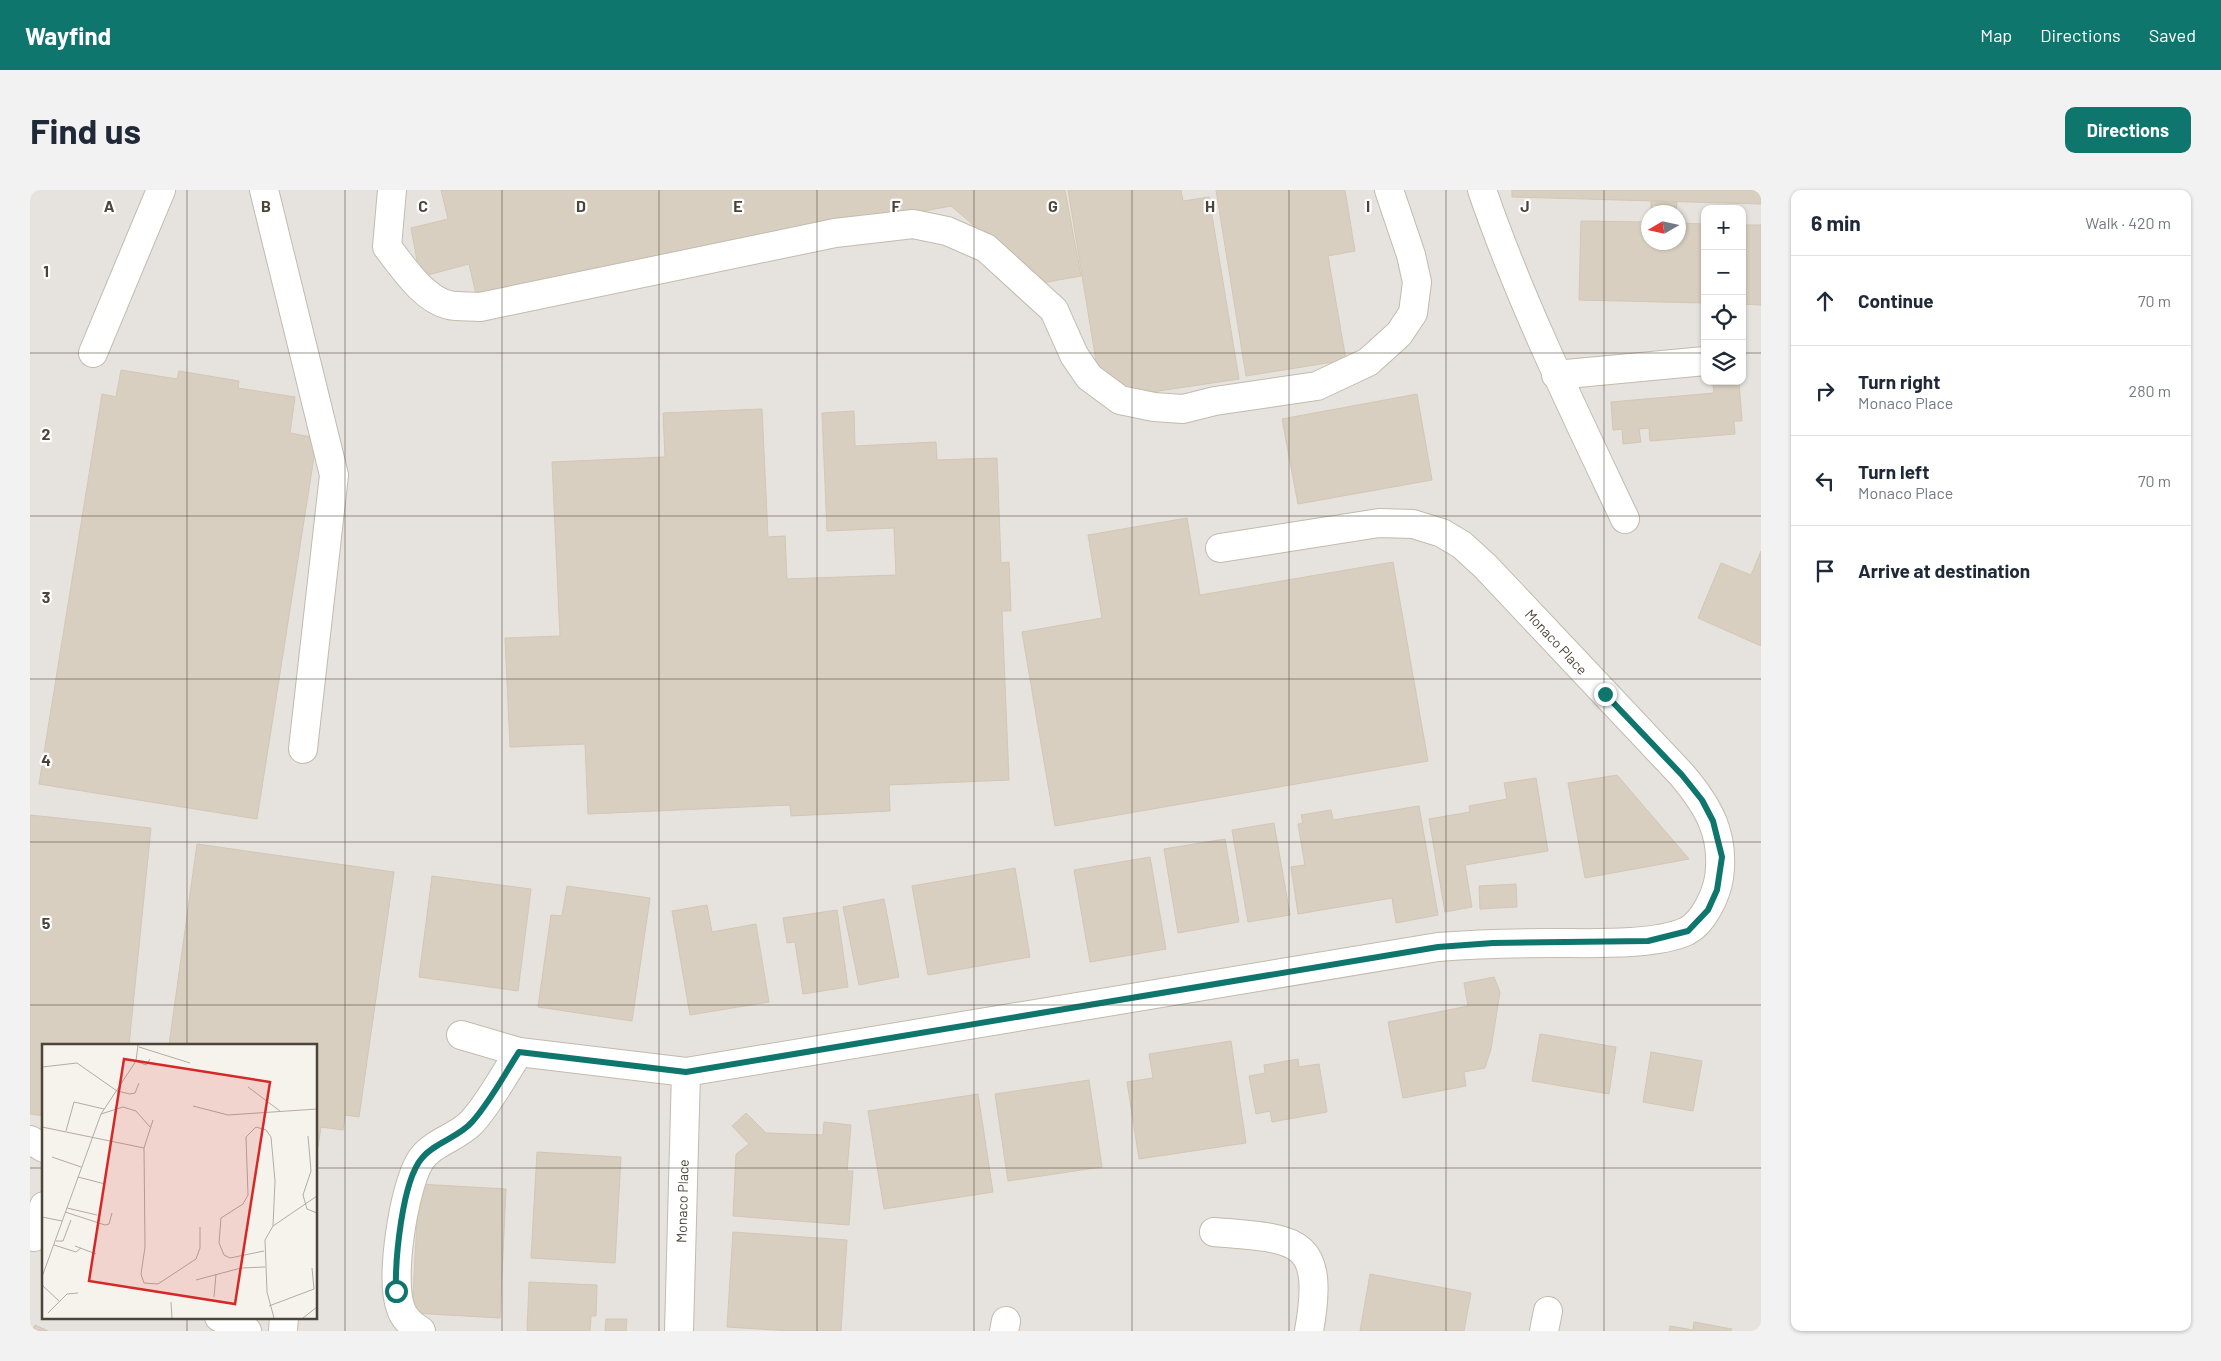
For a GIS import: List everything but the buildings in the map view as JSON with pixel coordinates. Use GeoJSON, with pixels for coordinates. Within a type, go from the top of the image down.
{"type":"FeatureCollection","features":[{"type":"Feature","properties":{"kind":"lane"},"geometry":{"type":"LineString","coordinates":[[93,354],[161,190]]}},
{"type":"Feature","properties":{"kind":"lane"},"geometry":{"type":"LineString","coordinates":[[264,190],[334,475],[303,749]]}},
{"type":"Feature","properties":{"kind":"lane"},"geometry":{"type":"LineString","coordinates":[[392,190],[387,247],[405,270],[428,294],[448,305],[480,307],[835,232],[913,224],[947,232],[986,248],[1054,310],[1074,355],[1090,377],[1120,400],[1154,407],[1183,408],[1215,401],[1317,386],[1368,362],[1399,334],[1413,313],[1417,282],[1411,255],[1389,190]]}},
{"type":"Feature","properties":{"kind":"lane"},"geometry":{"type":"LineString","coordinates":[[1482,190],[1504,252],[1556,375],[1625,519]]}},
{"type":"Feature","properties":{"kind":"lane"},"geometry":{"type":"LineString","coordinates":[[1556,375],[1701,361]]}},
{"type":"Feature","properties":{"kind":"lane","name":"Monaco Place"},"geometry":{"type":"LineString","coordinates":[[461,1035],[519,1052],[686,1072],[1438,947],[1493,943],[1648,941],[1688,931],[1708,910],[1717,890],[1722,857],[1713,821],[1702,800],[1682,775],[1485,566],[1462,545],[1442,533],[1413,524],[1379,523],[1220,548]]}},
{"type":"Feature","properties":{"kind":"lane"},"geometry":{"type":"LineString","coordinates":[[421,1331],[405,1318],[400,1307],[396,1277],[407,1193],[413,1174],[422,1158],[432,1148],[472,1122],[519,1052]]}},
{"type":"Feature","properties":{"kind":"lane","name":"Monaco Place"},"geometry":{"type":"LineString","coordinates":[[679,1331],[686,1072]]}},
{"type":"Feature","properties":{"kind":"lane"},"geometry":{"type":"LineString","coordinates":[[30,1140],[42,1147]]}},
{"type":"Feature","properties":{"kind":"lane"},"geometry":{"type":"LineString","coordinates":[[36,1238],[42,1214]]}},
{"type":"Feature","properties":{"kind":"lane"},"geometry":{"type":"LineString","coordinates":[[1214,1232],[1284,1241],[1301,1248],[1308,1259],[1314,1278],[1315,1298],[1309,1331]]}},
{"type":"Feature","properties":{"kind":"lane"},"geometry":{"type":"LineString","coordinates":[[221,1318],[246,1331]]}},
{"type":"Feature","properties":{"kind":"lane"},"geometry":{"type":"LineString","coordinates":[[283,1331],[284,1318]]}},
{"type":"Feature","properties":{"kind":"shaded area"},"geometry":{"type":"Polygon","coordinates":[[[30,190],[1761,190],[1761,1331],[30,1331],[30,190]]]}},
{"type":"Feature","properties":{"kind":"route"},"geometry":{"type":"LineString","coordinates":[[396,1291],[404,1208],[413,1174],[422,1158],[432,1148],[464,1129],[472,1122],[519,1052],[686,1072],[1380,955],[1438,947],[1493,943],[1648,941],[1688,931],[1708,910],[1717,890],[1722,857],[1713,821],[1702,800],[1682,775],[1605,694]]}}]}
